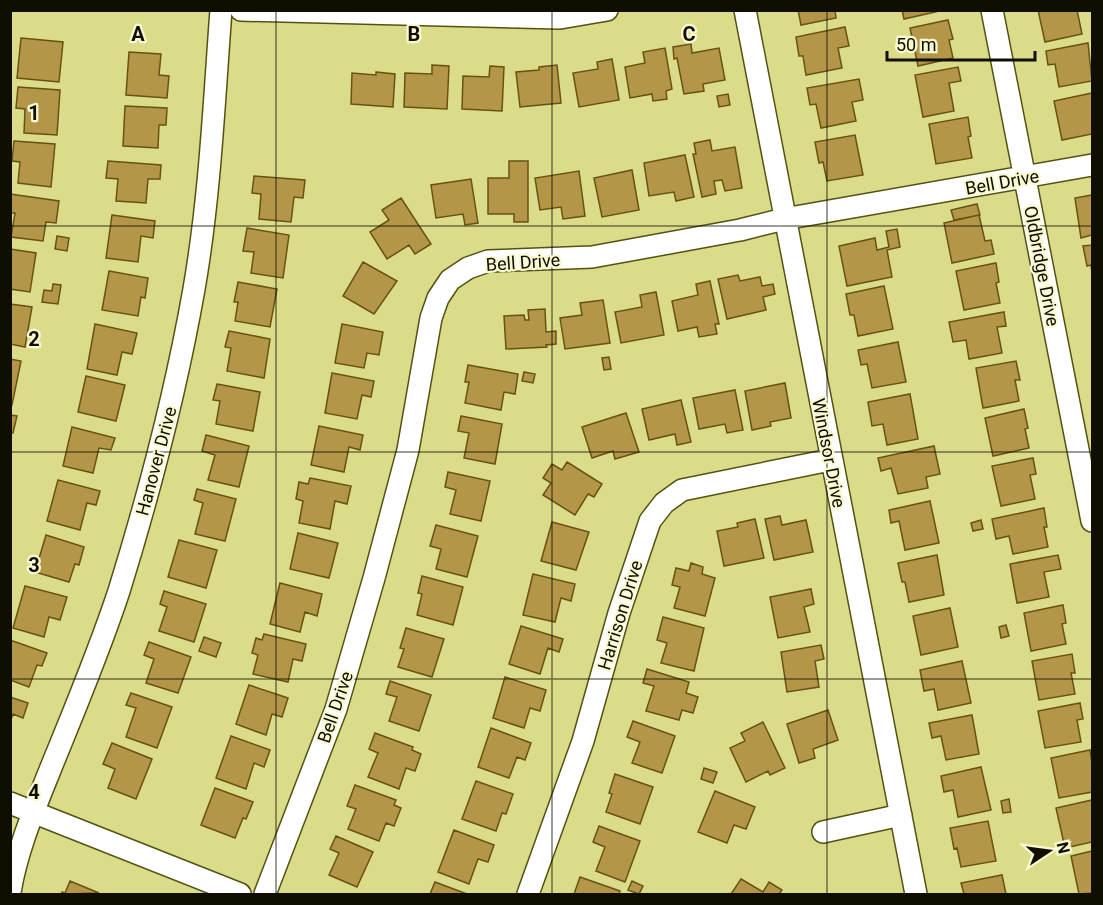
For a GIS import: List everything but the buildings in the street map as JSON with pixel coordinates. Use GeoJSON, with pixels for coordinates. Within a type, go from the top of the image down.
{"type":"FeatureCollection","features":[{"type":"Feature","properties":{"kind":"street","name":"Hanover Drive"},"geometry":{"type":"LineString","coordinates":[[10,892],[14,868],[98,650],[151,486],[172,398],[194,287],[207,198],[221,10]]}},
{"type":"Feature","properties":{"kind":"street"},"geometry":{"type":"LineString","coordinates":[[241,10],[560,18],[607,10]]}},
{"type":"Feature","properties":{"kind":"street","name":"Windsor Drive"},"geometry":{"type":"LineString","coordinates":[[745,10],[916,894]]}},
{"type":"Feature","properties":{"kind":"street","name":"Oldbridge Drive"},"geometry":{"type":"LineString","coordinates":[[992,10],[1092,521]]}},
{"type":"Feature","properties":{"kind":"street","name":"Bell Drive"},"geometry":{"type":"LineString","coordinates":[[265,894],[336,710],[408,450],[431,318],[438,298],[450,280],[468,268],[488,261],[592,257],[740,230],[784,219],[1092,165]]}},
{"type":"Feature","properties":{"kind":"street","name":"Harrison Drive"},"geometry":{"type":"LineString","coordinates":[[528,894],[583,741],[619,613],[650,521],[664,503],[682,490],[831,460]]}},
{"type":"Feature","properties":{"kind":"street"},"geometry":{"type":"LineString","coordinates":[[10,803],[240,894]]}},
{"type":"Feature","properties":{"kind":"street"},"geometry":{"type":"LineString","coordinates":[[823,832],[901,815]]}}]}
